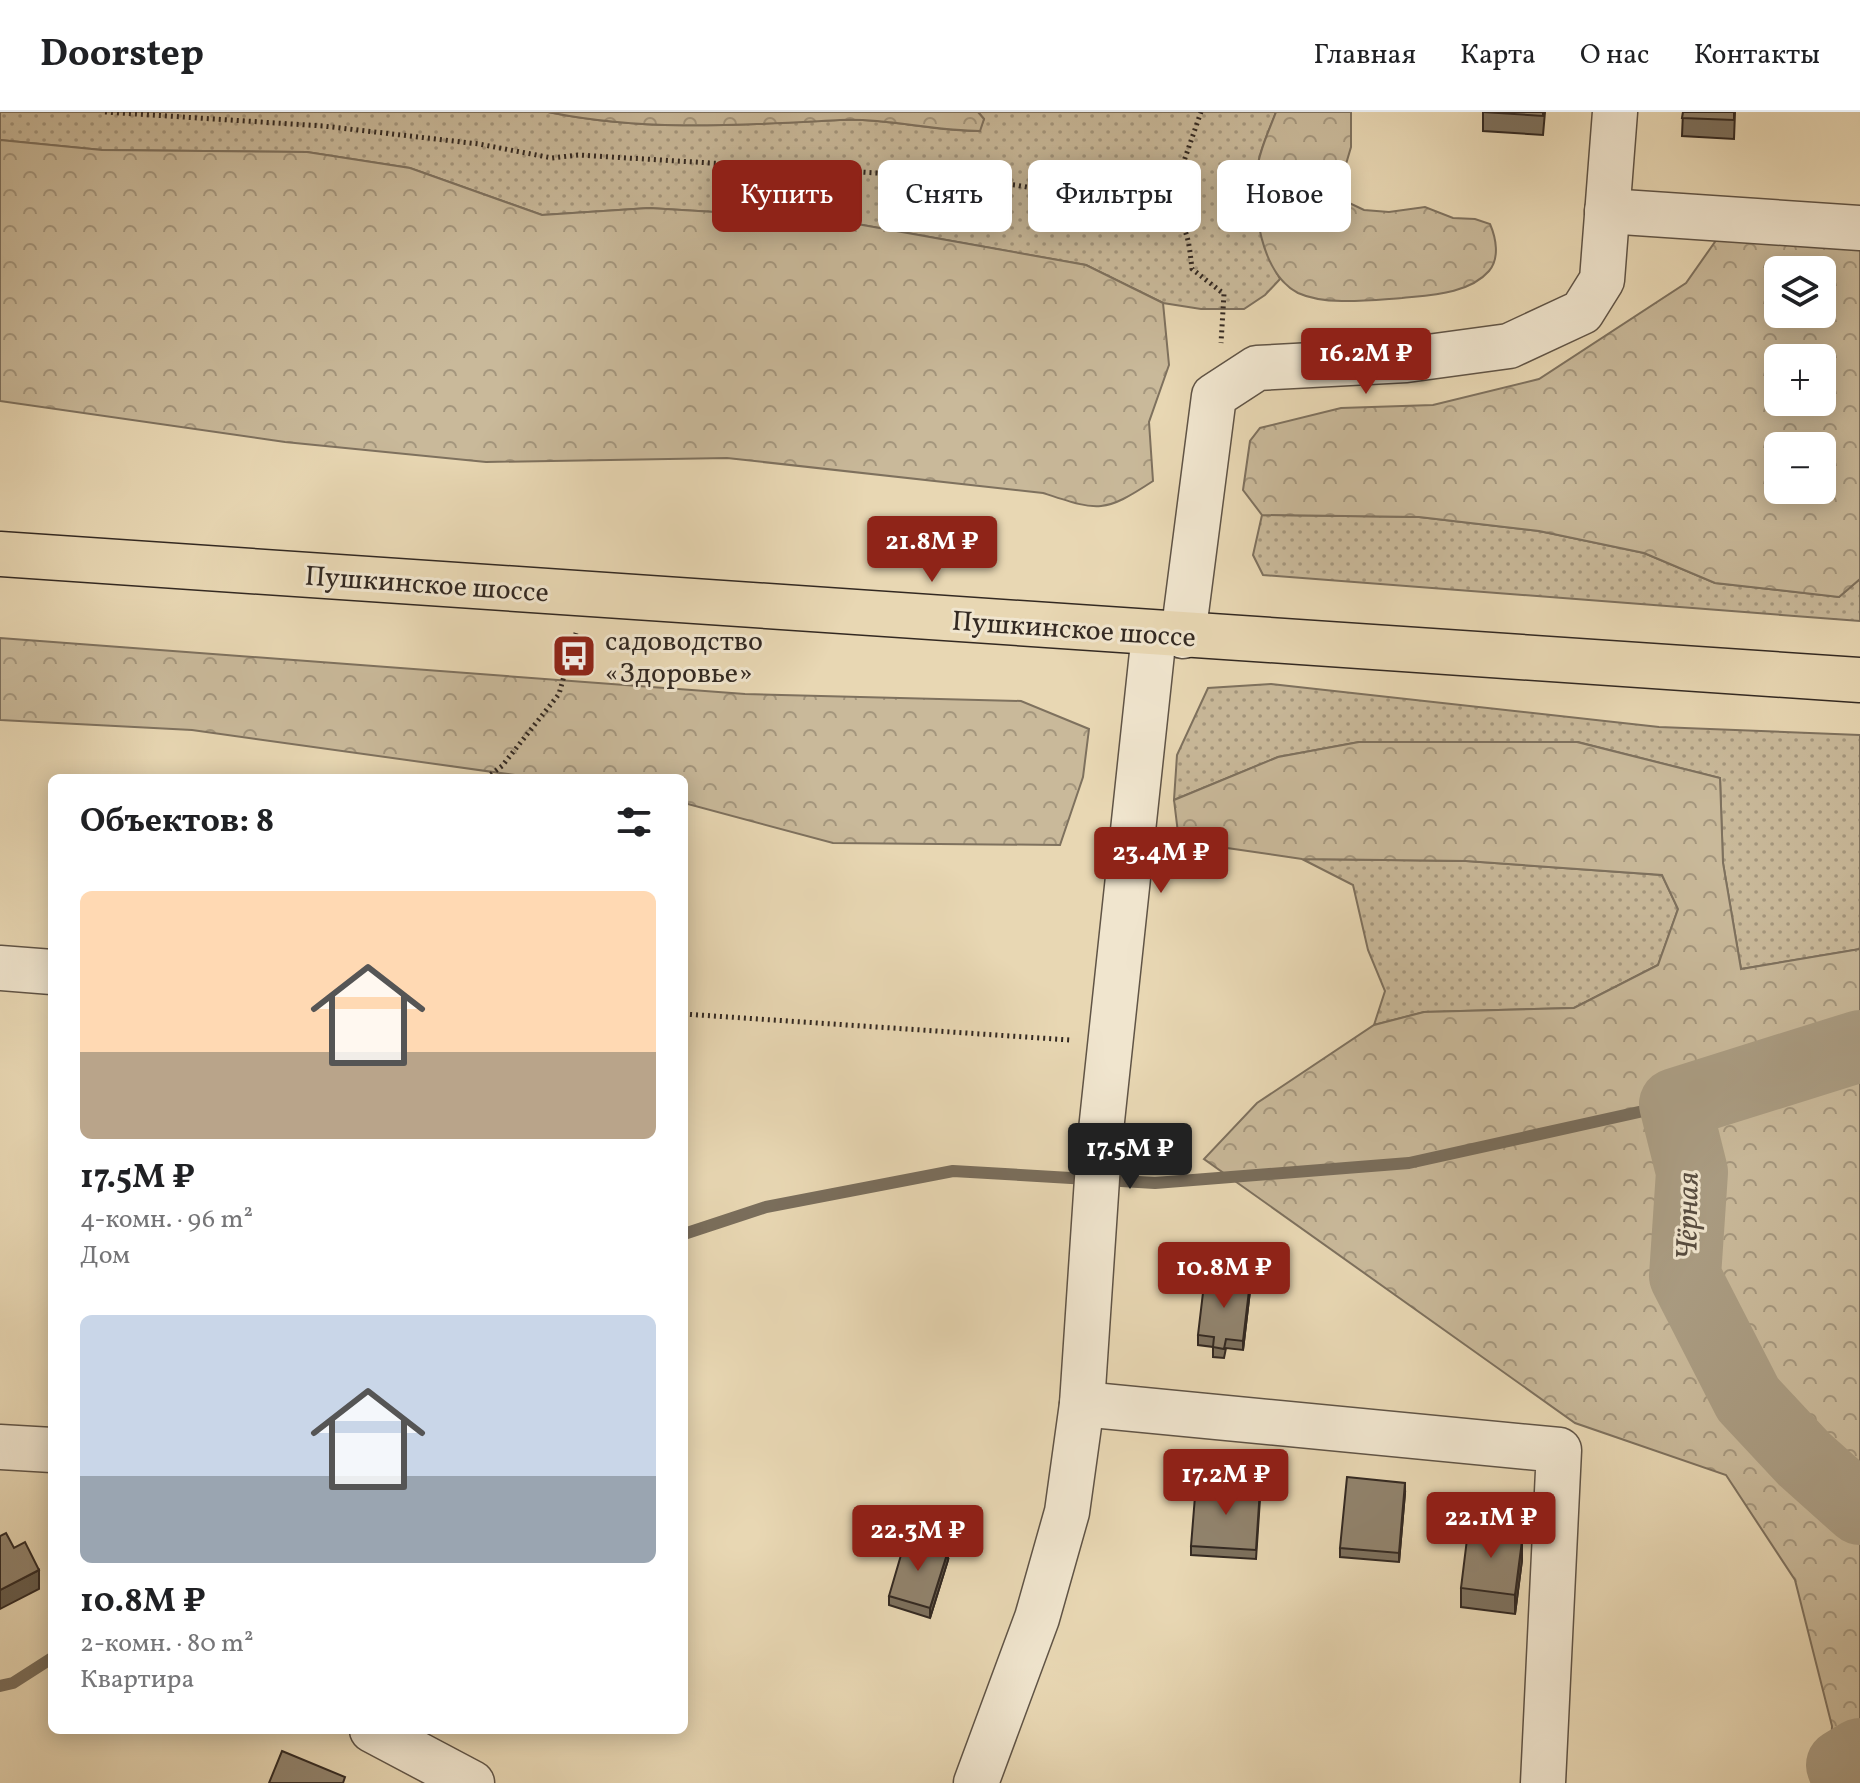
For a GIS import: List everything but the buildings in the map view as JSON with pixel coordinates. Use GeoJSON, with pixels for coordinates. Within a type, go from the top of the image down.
{"type":"FeatureCollection","features":[{"type":"Feature","properties":{"kind":"main road","name":"Пушкинское шоссе"},"geometry":{"type":"LineString","coordinates":[[0,554],[1860,680]]}},
{"type":"Feature","properties":{"kind":"street"},"geometry":{"type":"LineString","coordinates":[[976,1783],[1037,1618],[1067,1512],[1082,1404],[1099,1149],[1111,1037],[1168,635],[1214,396],[1257,368],[1406,360],[1509,346],[1582,312],[1602,280],[1615,112]]}},
{"type":"Feature","properties":{"kind":"street"},"geometry":{"type":"LineString","coordinates":[[1606,226],[1860,228]]}},
{"type":"Feature","properties":{"kind":"street"},"geometry":{"type":"LineString","coordinates":[[0,968],[48,972]]}},
{"type":"Feature","properties":{"kind":"street"},"geometry":{"type":"LineString","coordinates":[[1082,1404],[1559,1450],[1543,1783]]}},
{"type":"Feature","properties":{"kind":"street"},"geometry":{"type":"LineString","coordinates":[[0,1447],[48,1450]]}},
{"type":"Feature","properties":{"kind":"street"},"geometry":{"type":"LineString","coordinates":[[380,1734],[472,1783]]}},
{"type":"Feature","properties":{"kind":"path"},"geometry":{"type":"LineString","coordinates":[[105,112],[204,121],[323,126],[479,144],[552,158],[578,155],[768,166],[1028,187]]}},
{"type":"Feature","properties":{"kind":"path"},"geometry":{"type":"LineString","coordinates":[[1184,160],[1201,112]]}},
{"type":"Feature","properties":{"kind":"path"},"geometry":{"type":"LineString","coordinates":[[1185,232],[1192,269],[1224,294],[1214,396]]}},
{"type":"Feature","properties":{"kind":"path"},"geometry":{"type":"LineString","coordinates":[[491,774],[502,766],[559,694],[587,594]]}},
{"type":"Feature","properties":{"kind":"path"},"geometry":{"type":"LineString","coordinates":[[688,1014],[1069,1040],[1111,1037]]}},
{"type":"Feature","properties":{"kind":"green space"},"geometry":{"type":"Polygon","coordinates":[[[0,112],[548,112],[657,125],[857,120],[979,131],[984,119],[978,112],[1276,112],[1259,160],[1217,160],[1217,232],[1262,232],[1280,279],[1265,295],[1244,309],[1201,309],[1163,303],[1086,265],[902,232],[1012,232],[1012,160],[878,160],[878,228],[862,225],[862,160],[712,160],[712,212],[649,208],[542,215],[410,168],[307,152],[102,150],[0,140],[0,112]]]}},
{"type":"Feature","properties":{"kind":"green space"},"geometry":{"type":"Polygon","coordinates":[[[548,112],[978,112],[984,119],[980,131],[857,120],[657,125],[548,112]]]}},
{"type":"Feature","properties":{"kind":"green space"},"geometry":{"type":"Polygon","coordinates":[[[1276,112],[1351,112],[1351,147],[1347,160],[1259,160],[1276,112]]]}},
{"type":"Feature","properties":{"kind":"green space"},"geometry":{"type":"Polygon","coordinates":[[[0,140],[102,150],[307,152],[410,168],[542,215],[649,208],[712,212],[712,232],[862,232],[862,225],[878,228],[878,232],[902,232],[1086,265],[1163,303],[1169,365],[1149,422],[1153,481],[1122,499],[1100,506],[1089,506],[1043,493],[727,458],[486,462],[285,442],[0,401],[0,140]]]}},
{"type":"Feature","properties":{"kind":"green space"},"geometry":{"type":"Polygon","coordinates":[[[1351,204],[1364,210],[1389,212],[1425,207],[1453,218],[1475,219],[1490,224],[1496,248],[1495,260],[1489,271],[1481,279],[1460,289],[1377,300],[1322,300],[1298,293],[1285,284],[1267,256],[1260,232],[1351,232],[1351,204]]]}},
{"type":"Feature","properties":{"kind":"green space"},"geometry":{"type":"Polygon","coordinates":[[[1724,229],[1860,249],[1860,579],[1839,597],[1715,583],[1644,553],[1539,531],[1419,517],[1262,515],[1243,490],[1250,441],[1260,428],[1341,408],[1433,405],[1539,379],[1686,283],[1724,229]]]}},
{"type":"Feature","properties":{"kind":"green space"},"geometry":{"type":"Polygon","coordinates":[[[1262,515],[1419,517],[1539,531],[1644,553],[1715,583],[1839,597],[1860,579],[1860,621],[1263,575],[1253,555],[1262,515]]]}},
{"type":"Feature","properties":{"kind":"green space"},"geometry":{"type":"Polygon","coordinates":[[[0,638],[745,694],[1021,701],[1089,729],[1083,777],[1060,845],[833,843],[688,804],[688,774],[507,774],[192,730],[0,720],[0,638]]]}},
{"type":"Feature","properties":{"kind":"green space"},"geometry":{"type":"Polygon","coordinates":[[[1271,684],[1659,727],[1860,735],[1860,949],[1741,969],[1723,863],[1720,778],[1578,742],[1359,742],[1278,757],[1174,800],[1177,755],[1208,688],[1271,684]]]}},
{"type":"Feature","properties":{"kind":"green space"},"geometry":{"type":"Polygon","coordinates":[[[1359,742],[1577,742],[1720,778],[1723,863],[1741,969],[1860,949],[1860,1783],[1830,1783],[1832,1726],[1795,1580],[1726,1475],[1575,1423],[1204,1159],[1257,1103],[1374,1025],[1424,1012],[1574,1008],[1658,965],[1678,909],[1662,875],[1466,861],[1302,859],[1179,841],[1174,800],[1278,757],[1359,742]]]}},
{"type":"Feature","properties":{"kind":"green space"},"geometry":{"type":"Polygon","coordinates":[[[1302,859],[1466,861],[1662,875],[1678,909],[1658,965],[1574,1008],[1424,1012],[1374,1025],[1385,991],[1368,950],[1353,885],[1302,859]]]}},
{"type":"Feature","properties":{"kind":"waterway","name":"Чёрная"},"geometry":{"type":"LineString","coordinates":[[1860,1046],[1675,1104],[1692,1172],[1685,1276],[1748,1399],[1804,1459],[1860,1509]]}},
{"type":"Feature","properties":{"kind":"waterway"},"geometry":{"type":"LineString","coordinates":[[688,1233],[766,1207],[953,1171],[1155,1183],[1409,1163],[1675,1104]]}},
{"type":"Feature","properties":{"kind":"waterway"},"geometry":{"type":"LineString","coordinates":[[0,1686],[13,1683],[48,1661]]}},
{"type":"Feature","properties":{"kind":"waterway","name":"Чёрная"},"geometry":{"type":"LineString","coordinates":[[1849,1783],[1842,1765],[1860,1754]]}},
{"type":"Feature","properties":{"kind":"place","name":"садоводство «Здоровье»"},"geometry":{"type":"Point","coordinates":[574,656]}}]}
